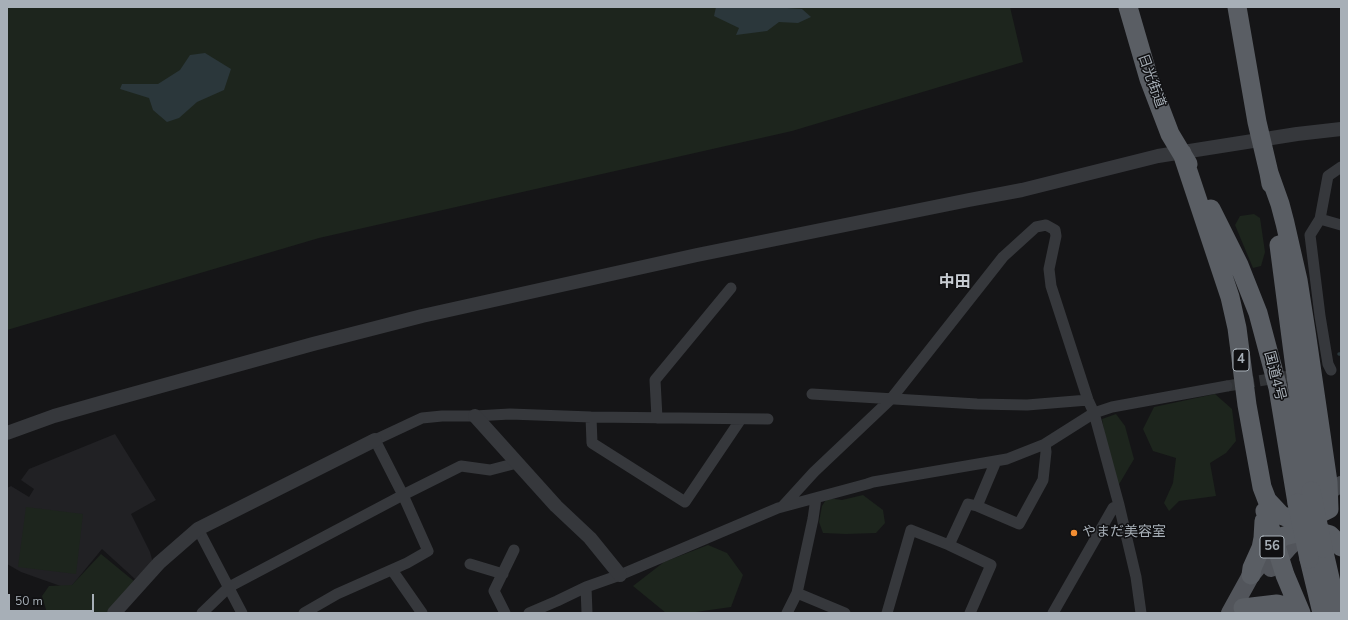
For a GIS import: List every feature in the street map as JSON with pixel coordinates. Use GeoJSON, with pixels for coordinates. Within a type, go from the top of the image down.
{"type":"FeatureCollection","features":[{"type":"Feature","properties":{"kind":"highway","name":"日光街道"},"geometry":{"type":"LineString","coordinates":[[1128,7],[1149,78],[1170,134],[1182,153]]}},
{"type":"Feature","properties":{"kind":"highway","name":"4"},"geometry":{"type":"LineString","coordinates":[[1237,7],[1259,131]]}},
{"type":"Feature","properties":{"kind":"highway","name":"国道4号"},"geometry":{"type":"LineString","coordinates":[[1259,131],[1269,173],[1324,552],[1338,613]]}},
{"type":"Feature","properties":{"kind":"highway","name":"4"},"geometry":{"type":"LineString","coordinates":[[1182,153],[1230,297],[1237,328],[1247,405],[1265,510],[1285,575],[1301,613]]}},
{"type":"Feature","properties":{"kind":"highway","name":"国道4号"},"geometry":{"type":"LineString","coordinates":[[1182,153],[1239,265],[1258,313],[1278,388],[1318,504]]}},
{"type":"Feature","properties":{"kind":"highway","name":"4"},"geometry":{"type":"LineString","coordinates":[[1269,173],[1282,210],[1298,280],[1328,482],[1318,504],[1316,531],[1328,534],[1336,541],[1324,552]]}},
{"type":"Feature","properties":{"kind":"highway"},"geometry":{"type":"LineString","coordinates":[[1322,444],[1333,461],[1341,466]]}},
{"type":"Feature","properties":{"kind":"highway","name":"4"},"geometry":{"type":"LineString","coordinates":[[1262,487],[1267,500],[1281,515],[1318,504]]}},
{"type":"Feature","properties":{"kind":"highway","name":"4"},"geometry":{"type":"LineString","coordinates":[[1277,550],[1284,536],[1318,504]]}},
{"type":"Feature","properties":{"kind":"highway","name":"4"},"geometry":{"type":"LineString","coordinates":[[1251,575],[1262,543],[1265,510]]}},
{"type":"Feature","properties":{"kind":"highway","name":"国道4号"},"geometry":{"type":"LineString","coordinates":[[1322,613],[1324,552]]}},
{"type":"Feature","properties":{"kind":"highway"},"geometry":{"type":"LineString","coordinates":[[1238,611],[1277,604],[1285,606],[1296,613]]}},
{"type":"Feature","properties":{"kind":"main road","name":"56"},"geometry":{"type":"LineString","coordinates":[[1238,611],[1251,575],[1261,563],[1277,550]]}},
{"type":"Feature","properties":{"kind":"main road","name":"56"},"geometry":{"type":"LineString","coordinates":[[1238,611],[1264,577],[1277,550]]}},
{"type":"Feature","properties":{"kind":"street"},"geometry":{"type":"LineString","coordinates":[[7,433],[54,416],[107,401],[313,344],[422,316],[697,255],[1022,190],[1158,156],[1182,153],[1259,131],[1297,134],[1341,129]]}},
{"type":"Feature","properties":{"kind":"street"},"geometry":{"type":"LineString","coordinates":[[1331,370],[1328,364],[1310,235],[1320,219],[1328,176],[1341,167]]}},
{"type":"Feature","properties":{"kind":"street"},"geometry":{"type":"LineString","coordinates":[[1320,219],[1341,225]]}},
{"type":"Feature","properties":{"kind":"street"},"geometry":{"type":"LineString","coordinates":[[783,506],[814,472],[891,399],[1003,257],[1036,227],[1046,225],[1055,230],[1056,236],[1049,269],[1051,286],[1088,400],[1094,412],[1119,505],[1136,577],[1141,613]]}},
{"type":"Feature","properties":{"kind":"street"},"geometry":{"type":"LineString","coordinates":[[657,418],[655,380],[731,288]]}},
{"type":"Feature","properties":{"kind":"street"},"geometry":{"type":"LineString","coordinates":[[530,613],[586,586],[620,575],[783,506],[873,482],[1007,459],[1045,444],[1094,412],[1112,407],[1227,386]]}},
{"type":"Feature","properties":{"kind":"street"},"geometry":{"type":"LineString","coordinates":[[812,394],[977,404],[1027,405],[1088,400]]}},
{"type":"Feature","properties":{"kind":"street"},"geometry":{"type":"LineString","coordinates":[[114,613],[159,563],[198,529],[422,418],[510,414],[591,417],[768,419]]}},
{"type":"Feature","properties":{"kind":"street"},"geometry":{"type":"LineString","coordinates":[[475,416],[556,506],[590,538],[620,575]]}},
{"type":"Feature","properties":{"kind":"street"},"geometry":{"type":"LineString","coordinates":[[591,417],[592,443],[685,502],[741,419]]}},
{"type":"Feature","properties":{"kind":"street"},"geometry":{"type":"LineString","coordinates":[[304,613],[337,594],[407,563],[428,551],[403,495],[375,440]]}},
{"type":"Feature","properties":{"kind":"street"},"geometry":{"type":"LineString","coordinates":[[949,545],[968,504],[977,506],[1019,524],[1043,480],[1046,452],[1045,444]]}},
{"type":"Feature","properties":{"kind":"street"},"geometry":{"type":"LineString","coordinates":[[977,506],[996,461]]}},
{"type":"Feature","properties":{"kind":"street"},"geometry":{"type":"LineString","coordinates":[[202,613],[229,587],[461,466],[490,470],[517,463]]}},
{"type":"Feature","properties":{"kind":"street"},"geometry":{"type":"LineString","coordinates":[[787,613],[796,593],[813,519],[816,498]]}},
{"type":"Feature","properties":{"kind":"street"},"geometry":{"type":"LineString","coordinates":[[1053,613],[1112,508],[1119,505]]}},
{"type":"Feature","properties":{"kind":"street"},"geometry":{"type":"LineString","coordinates":[[198,529],[242,613]]}},
{"type":"Feature","properties":{"kind":"street"},"geometry":{"type":"LineString","coordinates":[[887,613],[911,530],[949,545],[991,565],[970,613]]}},
{"type":"Feature","properties":{"kind":"street"},"geometry":{"type":"LineString","coordinates":[[505,613],[494,591],[514,550]]}},
{"type":"Feature","properties":{"kind":"street"},"geometry":{"type":"LineString","coordinates":[[470,564],[503,574]]}},
{"type":"Feature","properties":{"kind":"street"},"geometry":{"type":"LineString","coordinates":[[392,570],[422,613]]}},
{"type":"Feature","properties":{"kind":"street"},"geometry":{"type":"LineString","coordinates":[[586,586],[587,613]]}},
{"type":"Feature","properties":{"kind":"street"},"geometry":{"type":"LineString","coordinates":[[796,593],[842,612]]}},
{"type":"Feature","properties":{"kind":"shaded area"},"geometry":{"type":"Polygon","coordinates":[[[7,7],[1010,7],[1023,62],[792,131],[319,238],[7,330],[7,7]]]}},
{"type":"Feature","properties":{"kind":"shaded area"},"geometry":{"type":"Polygon","coordinates":[[[716,7],[772,7],[802,9],[811,17],[798,23],[779,22],[767,31],[736,35],[739,28],[714,16],[716,7]]]}},
{"type":"Feature","properties":{"kind":"shaded area"},"geometry":{"type":"Polygon","coordinates":[[[205,53],[231,69],[224,90],[197,102],[179,118],[167,122],[153,110],[149,98],[120,89],[122,84],[158,84],[180,70],[190,55],[205,53]]]}},
{"type":"Feature","properties":{"kind":"shaded area"},"geometry":{"type":"Polygon","coordinates":[[[1254,214],[1260,218],[1265,252],[1261,266],[1253,268],[1235,225],[1240,216],[1254,214]]]}},
{"type":"Feature","properties":{"kind":"shaded area"},"geometry":{"type":"Polygon","coordinates":[[[1215,394],[1232,409],[1236,441],[1226,453],[1210,463],[1216,496],[1179,501],[1169,511],[1164,503],[1173,483],[1176,458],[1153,451],[1143,429],[1154,407],[1215,394]]]}},
{"type":"Feature","properties":{"kind":"shaded area"},"geometry":{"type":"Polygon","coordinates":[[[1116,414],[1125,426],[1134,459],[1118,486],[1108,454],[1102,419],[1116,414]]]}},
{"type":"Feature","properties":{"kind":"shaded area"},"geometry":{"type":"Polygon","coordinates":[[[115,434],[156,500],[131,514],[150,552],[153,563],[135,579],[102,549],[69,589],[21,572],[7,564],[7,488],[11,486],[29,497],[34,489],[21,480],[29,469],[115,434]]]}},
{"type":"Feature","properties":{"kind":"shaded area"},"geometry":{"type":"Polygon","coordinates":[[[863,495],[883,510],[885,523],[876,533],[823,533],[819,522],[822,506],[827,498],[842,500],[863,495]]]}},
{"type":"Feature","properties":{"kind":"shaded area"},"geometry":{"type":"Polygon","coordinates":[[[26,507],[83,514],[76,574],[18,567],[26,507]]]}},
{"type":"Feature","properties":{"kind":"shaded area"},"geometry":{"type":"Polygon","coordinates":[[[708,545],[727,553],[743,575],[731,607],[689,613],[666,613],[633,586],[664,562],[708,545]]]}},
{"type":"Feature","properties":{"kind":"shaded area"},"geometry":{"type":"Polygon","coordinates":[[[101,554],[135,582],[108,613],[47,613],[42,596],[49,586],[72,585],[101,554]]]}},
{"type":"Feature","properties":{"kind":"tunnel"},"geometry":{"type":"LineString","coordinates":[[1227,386],[1301,374]]}},
{"type":"Feature","properties":{"kind":"place","name":"やまだ美容室"},"geometry":{"type":"Point","coordinates":[1074,533]}},
{"type":"Feature","properties":{"kind":"district","name":"中田"},"geometry":{"type":"Point","coordinates":[955,283]}}]}
